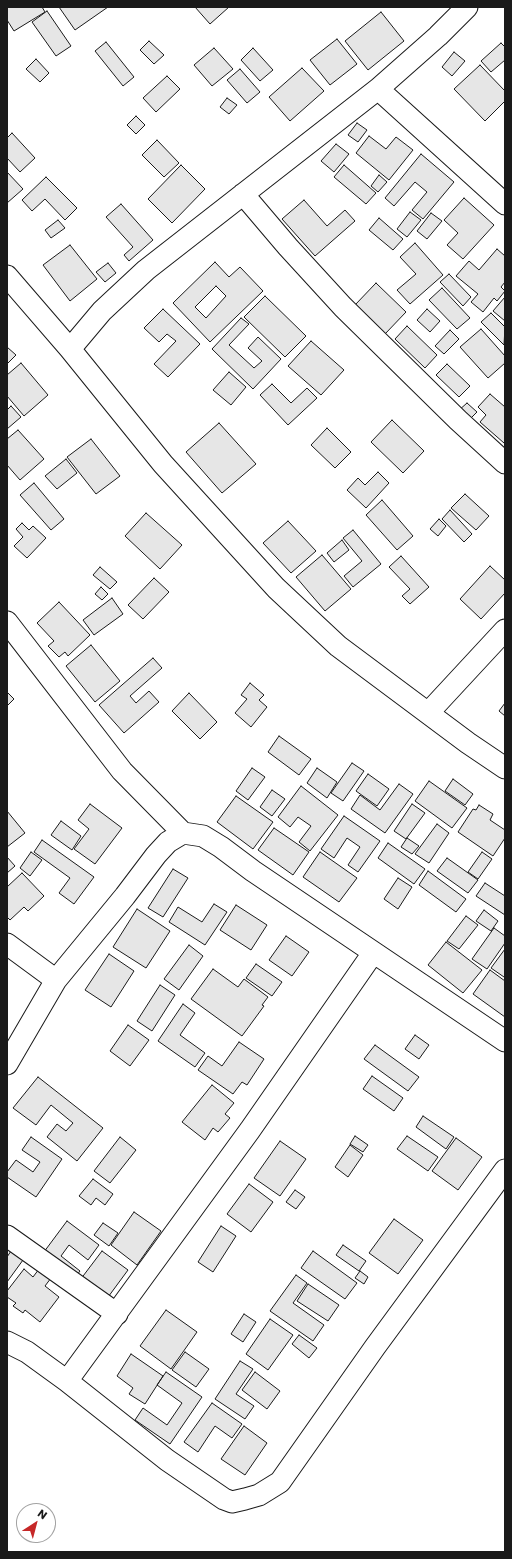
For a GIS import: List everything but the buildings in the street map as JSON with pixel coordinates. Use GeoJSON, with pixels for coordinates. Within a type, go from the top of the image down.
{"type":"FeatureCollection","features":[{"type":"Feature","properties":{"kind":"street"},"geometry":{"type":"LineString","coordinates":[[70,349],[102,311],[140,276],[378,89],[438,36],[467,7]]}},
{"type":"Feature","properties":{"kind":"street"},"geometry":{"type":"LineString","coordinates":[[378,89],[505,204]]}},
{"type":"Feature","properties":{"kind":"street"},"geometry":{"type":"LineString","coordinates":[[243,194],[288,247],[343,307],[435,398],[505,463]]}},
{"type":"Feature","properties":{"kind":"street"},"geometry":{"type":"LineString","coordinates":[[7,276],[70,349],[164,464],[276,588],[338,646],[429,712],[468,743],[505,768]]}},
{"type":"Feature","properties":{"kind":"street"},"geometry":{"type":"LineString","coordinates":[[7,622],[122,771],[183,833],[203,836],[222,847],[253,871],[505,1041]]}},
{"type":"Feature","properties":{"kind":"street"},"geometry":{"type":"LineString","coordinates":[[429,712],[505,630]]}},
{"type":"Feature","properties":{"kind":"street"},"geometry":{"type":"LineString","coordinates":[[7,1064],[56,980],[125,896],[156,855],[168,842],[183,833]]}},
{"type":"Feature","properties":{"kind":"street"},"geometry":{"type":"LineString","coordinates":[[7,944],[56,980]]}},
{"type":"Feature","properties":{"kind":"street"},"geometry":{"type":"LineString","coordinates":[[67,1381],[250,1130],[373,953]]}},
{"type":"Feature","properties":{"kind":"street"},"geometry":{"type":"LineString","coordinates":[[7,1342],[27,1352],[67,1381],[167,1460],[224,1499],[232,1502],[245,1500],[260,1495],[280,1482],[375,1347],[505,1170]]}},
{"type":"Feature","properties":{"kind":"street"},"geometry":{"type":"LineString","coordinates":[[7,1236],[117,1314]]}}]}
